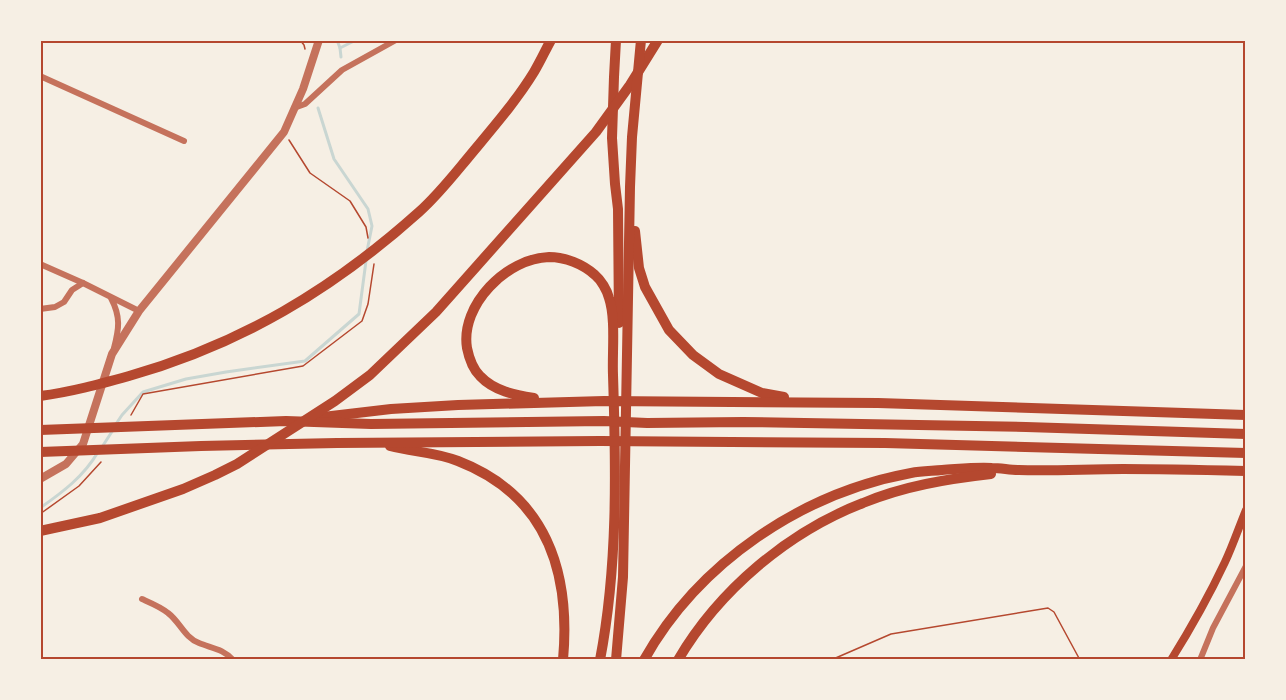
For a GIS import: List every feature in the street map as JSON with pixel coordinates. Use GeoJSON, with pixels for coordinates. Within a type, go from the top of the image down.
{"type":"FeatureCollection","features":[{"type":"Feature","properties":{"kind":"highway"},"geometry":{"type":"LineString","coordinates":[[40,396],[101,384],[171,363],[224,342],[271,319],[317,292],[351,268],[420,211],[452,178],[533,74],[551,40]]}},
{"type":"Feature","properties":{"kind":"highway"},"geometry":{"type":"LineString","coordinates":[[614,413],[619,350],[618,209],[612,138],[616,40]]}},
{"type":"Feature","properties":{"kind":"highway"},"geometry":{"type":"LineString","coordinates":[[616,660],[623,577],[632,137],[641,40]]}},
{"type":"Feature","properties":{"kind":"highway"},"geometry":{"type":"LineString","coordinates":[[40,531],[100,518],[183,489],[215,475],[237,464],[344,395],[370,375],[436,312],[596,132],[658,42]]}},
{"type":"Feature","properties":{"kind":"highway"},"geometry":{"type":"LineString","coordinates":[[630,187],[639,268],[645,287],[669,330],[693,355],[719,374],[762,393],[805,402]]}},
{"type":"Feature","properties":{"kind":"highway"},"geometry":{"type":"LineString","coordinates":[[599,401],[534,398],[512,394],[494,387],[480,376],[471,364],[466,332],[478,301],[503,275],[534,260],[549,257],[566,259],[595,275],[609,297],[612,315],[614,515],[611,576],[600,660]]}},
{"type":"Feature","properties":{"kind":"highway"},"geometry":{"type":"LineString","coordinates":[[286,421],[391,409],[599,401],[890,403],[1245,415]]}},
{"type":"Feature","properties":{"kind":"highway"},"geometry":{"type":"LineString","coordinates":[[40,430],[286,421],[372,424],[604,421],[851,423],[1245,434]]}},
{"type":"Feature","properties":{"kind":"highway"},"geometry":{"type":"LineString","coordinates":[[40,452],[378,442],[746,441],[885,442],[1243,453]]}},
{"type":"Feature","properties":{"kind":"highway"},"geometry":{"type":"LineString","coordinates":[[378,442],[438,455],[469,465],[498,482],[533,516],[555,559],[561,581],[565,625],[563,660]]}},
{"type":"Feature","properties":{"kind":"highway"},"geometry":{"type":"LineString","coordinates":[[644,660],[678,610],[700,586],[724,563],[760,535],[829,498],[882,479],[913,472],[991,468],[1241,471]]}},
{"type":"Feature","properties":{"kind":"highway"},"geometry":{"type":"LineString","coordinates":[[678,660],[699,629],[738,585],[783,547],[842,511],[913,487],[1018,470]]}},
{"type":"Feature","properties":{"kind":"main road"},"geometry":{"type":"LineString","coordinates":[[1171,660],[1226,560],[1245,510]]}},
{"type":"Feature","properties":{"kind":"street"},"geometry":{"type":"LineString","coordinates":[[112,354],[139,311],[284,132],[303,88],[319,40]]}},
{"type":"Feature","properties":{"kind":"street"},"geometry":{"type":"LineString","coordinates":[[294,108],[305,104],[342,70],[396,40]]}},
{"type":"Feature","properties":{"kind":"street"},"geometry":{"type":"LineString","coordinates":[[40,76],[184,141]]}},
{"type":"Feature","properties":{"kind":"street"},"geometry":{"type":"LineString","coordinates":[[40,264],[139,311]]}},
{"type":"Feature","properties":{"kind":"street"},"geometry":{"type":"LineString","coordinates":[[40,309],[55,308],[64,302],[72,290],[83,283]]}},
{"type":"Feature","properties":{"kind":"street"},"geometry":{"type":"LineString","coordinates":[[40,479],[66,464],[83,444],[118,333],[118,310],[111,297]]}},
{"type":"Feature","properties":{"kind":"street"},"geometry":{"type":"LineString","coordinates":[[1200,660],[1213,628],[1245,566]]}},
{"type":"Feature","properties":{"kind":"street"},"geometry":{"type":"LineString","coordinates":[[142,599],[168,612],[187,636],[197,643],[222,651],[233,660]]}},
{"type":"Feature","properties":{"kind":"path"},"geometry":{"type":"LineString","coordinates":[[831,660],[891,634],[1048,608],[1054,612],[1080,660]]}},
{"type":"Feature","properties":{"kind":"waterway"},"geometry":{"type":"LineString","coordinates":[[337,40],[340,48]]}},
{"type":"Feature","properties":{"kind":"waterway"},"geometry":{"type":"LineString","coordinates":[[341,57],[340,48],[356,40]]}},
{"type":"Feature","properties":{"kind":"waterway"},"geometry":{"type":"LineString","coordinates":[[318,108],[334,159],[368,209],[372,226],[367,251]]}},
{"type":"Feature","properties":{"kind":"waterway"},"geometry":{"type":"LineString","coordinates":[[116,424],[143,392],[186,379],[305,361],[359,314],[366,261]]}},
{"type":"Feature","properties":{"kind":"waterway"},"geometry":{"type":"LineString","coordinates":[[102,447],[113,430]]}},
{"type":"Feature","properties":{"kind":"waterway"},"geometry":{"type":"LineString","coordinates":[[40,508],[72,483],[98,452]]}}]}
